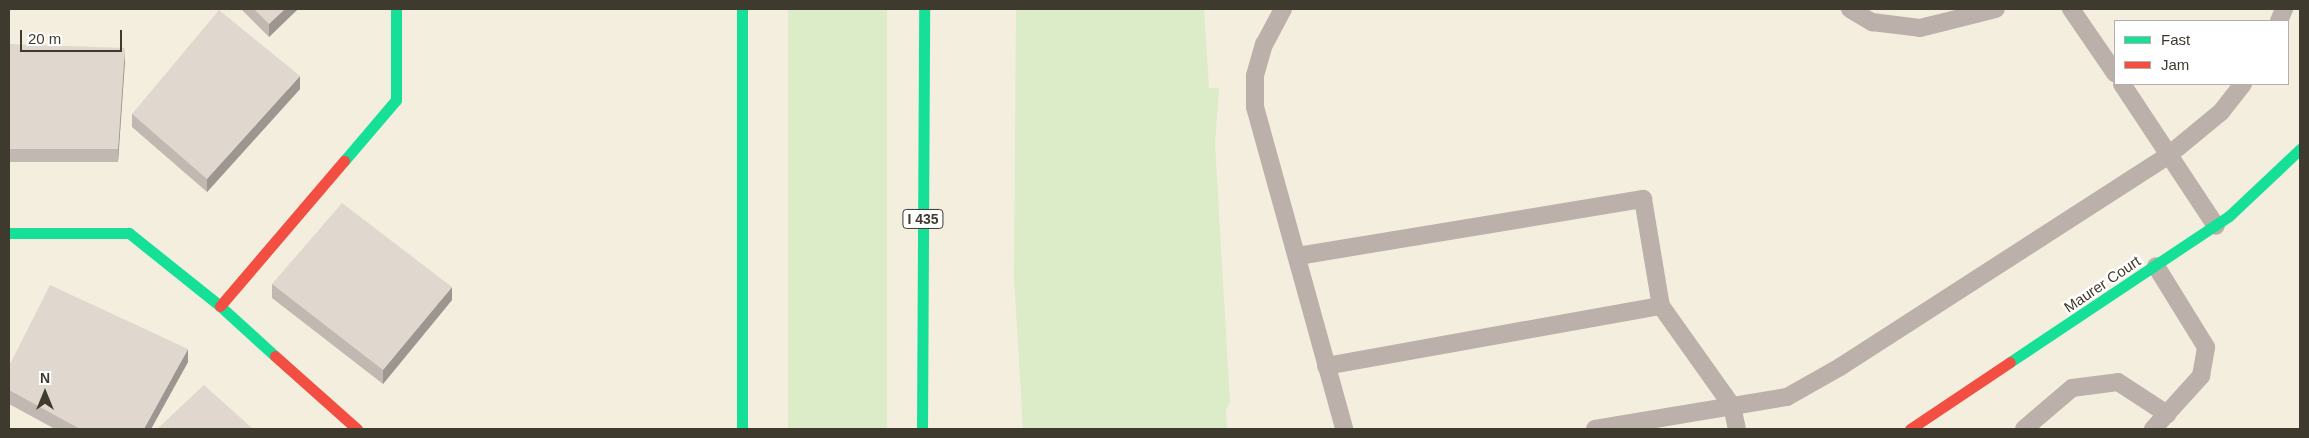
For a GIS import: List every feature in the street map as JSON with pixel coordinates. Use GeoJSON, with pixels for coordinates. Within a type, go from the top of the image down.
{"type":"FeatureCollection","features":[{"type":"Feature","properties":{"kind":"main road"},"geometry":{"type":"LineString","coordinates":[[220,306],[396,100],[396,9]]}},
{"type":"Feature","properties":{"kind":"main road"},"geometry":{"type":"LineString","coordinates":[[742,9],[742,429]]}},
{"type":"Feature","properties":{"kind":"main road","name":"I 435"},"geometry":{"type":"LineString","coordinates":[[922,429],[924,9]]}},
{"type":"Feature","properties":{"kind":"main road","name":"Maurer Court"},"geometry":{"type":"LineString","coordinates":[[1910,429],[2216,226],[2300,149]]}},
{"type":"Feature","properties":{"kind":"main road"},"geometry":{"type":"LineString","coordinates":[[9,233],[129,232],[220,306],[357,429]]}},
{"type":"Feature","properties":{"kind":"lane"},"geometry":{"type":"LineString","coordinates":[[1282,9],[1264,44],[1255,76],[1255,107],[1298,256],[1344,429]]}},
{"type":"Feature","properties":{"kind":"lane"},"geometry":{"type":"LineString","coordinates":[[1850,9],[1872,22],[1920,28],[1996,9]]}},
{"type":"Feature","properties":{"kind":"lane"},"geometry":{"type":"LineString","coordinates":[[2071,9],[2114,72]]}},
{"type":"Feature","properties":{"kind":"lane"},"geometry":{"type":"LineString","coordinates":[[2123,85],[2216,226]]}},
{"type":"Feature","properties":{"kind":"lane"},"geometry":{"type":"LineString","coordinates":[[1595,429],[1787,397],[1840,367],[2170,154],[2222,112],[2242,85]]}},
{"type":"Feature","properties":{"kind":"lane"},"geometry":{"type":"LineString","coordinates":[[1298,256],[1643,199],[1661,306],[1732,406],[1738,429]]}},
{"type":"Feature","properties":{"kind":"lane"},"geometry":{"type":"LineString","coordinates":[[2153,429],[2201,376],[2206,348],[2156,266]]}},
{"type":"Feature","properties":{"kind":"lane"},"geometry":{"type":"LineString","coordinates":[[1326,366],[1661,306]]}},
{"type":"Feature","properties":{"kind":"lane"},"geometry":{"type":"LineString","coordinates":[[2024,429],[2072,388],[2118,382],[2167,414]]}},
{"type":"Feature","properties":{"kind":"green space"},"geometry":{"type":"Polygon","coordinates":[[[788,9],[887,9],[887,429],[788,429],[788,9]]]}},
{"type":"Feature","properties":{"kind":"green space"},"geometry":{"type":"Polygon","coordinates":[[[1016,9],[1204,9],[1209,88],[1219,88],[1215,144],[1230,402],[1226,411],[1227,429],[1023,429],[1014,277],[1016,9]]]}},
{"type":"Feature","properties":{"kind":"building"},"geometry":{"type":"Polygon","coordinates":[[[254,9],[285,9],[269,24],[254,9]]]}},
{"type":"Feature","properties":{"kind":"building"},"geometry":{"type":"Polygon","coordinates":[[[219,10],[300,76],[207,179],[132,114],[219,10]]]}},
{"type":"Feature","properties":{"kind":"building"},"geometry":{"type":"Polygon","coordinates":[[[9,44],[125,48],[118,149],[9,149],[9,44]]]}},
{"type":"Feature","properties":{"kind":"building"},"geometry":{"type":"Polygon","coordinates":[[[342,203],[452,287],[383,370],[272,284],[342,203]]]}},
{"type":"Feature","properties":{"kind":"building"},"geometry":{"type":"Polygon","coordinates":[[[50,285],[188,349],[144,429],[80,429],[9,390],[9,366],[50,285]]]}},
{"type":"Feature","properties":{"kind":"building"},"geometry":{"type":"Polygon","coordinates":[[[204,385],[253,429],[157,429],[204,385]]]}},
{"type":"Feature","properties":{"kind":"traffic: fast"},"geometry":{"type":"LineString","coordinates":[[344,161],[396,100],[396,9]]}},
{"type":"Feature","properties":{"kind":"traffic: fast"},"geometry":{"type":"LineString","coordinates":[[742,9],[742,429]]}},
{"type":"Feature","properties":{"kind":"traffic: fast"},"geometry":{"type":"LineString","coordinates":[[922,429],[924,9]]}},
{"type":"Feature","properties":{"kind":"traffic: fast"},"geometry":{"type":"LineString","coordinates":[[2010,362],[2229,216],[2300,149]]}},
{"type":"Feature","properties":{"kind":"traffic: fast"},"geometry":{"type":"LineString","coordinates":[[9,233],[129,233],[220,306],[275,356]]}},
{"type":"Feature","properties":{"kind":"traffic: jam"},"geometry":{"type":"LineString","coordinates":[[220,306],[344,161]]}},
{"type":"Feature","properties":{"kind":"traffic: jam"},"geometry":{"type":"LineString","coordinates":[[275,356],[357,429]]}},
{"type":"Feature","properties":{"kind":"traffic: jam"},"geometry":{"type":"LineString","coordinates":[[1910,429],[2010,362]]}}]}
